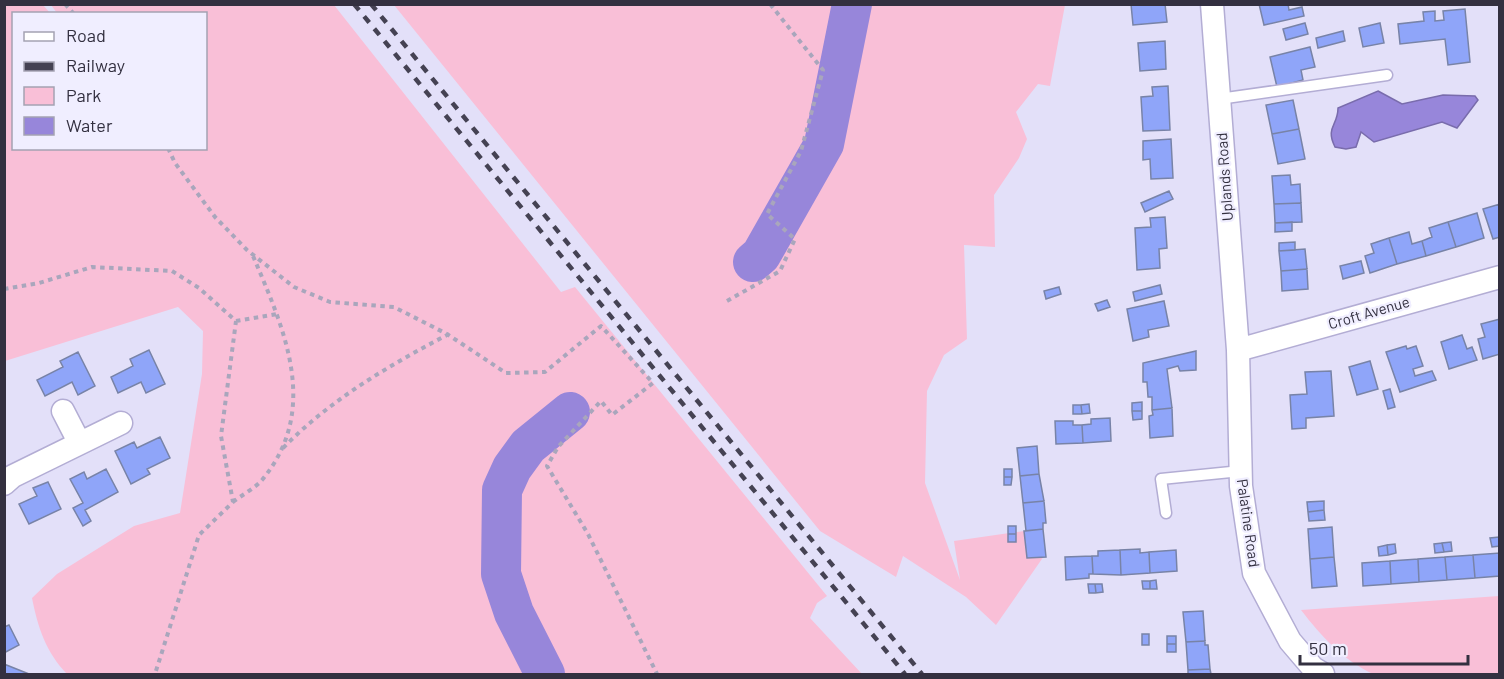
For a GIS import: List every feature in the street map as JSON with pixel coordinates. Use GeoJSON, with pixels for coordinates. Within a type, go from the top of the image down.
{"type":"FeatureCollection","features":[{"type":"Feature","properties":{"kind":"street","name":"Uplands Road"},"geometry":{"type":"LineString","coordinates":[[1212,4],[1238,350]]}},
{"type":"Feature","properties":{"kind":"street","name":"Croft Avenue"},"geometry":{"type":"LineString","coordinates":[[1238,350],[1500,277]]}},
{"type":"Feature","properties":{"kind":"street","name":"Palatine Road"},"geometry":{"type":"LineString","coordinates":[[1238,350],[1241,471],[1254,573],[1290,641],[1323,675]]}},
{"type":"Feature","properties":{"kind":"street"},"geometry":{"type":"LineString","coordinates":[[63,411],[79,442]]}},
{"type":"Feature","properties":{"kind":"street"},"geometry":{"type":"LineString","coordinates":[[4,484],[13,476],[121,423]]}},
{"type":"Feature","properties":{"kind":"lane"},"geometry":{"type":"LineString","coordinates":[[1219,99],[1387,75]]}},
{"type":"Feature","properties":{"kind":"lane"},"geometry":{"type":"LineString","coordinates":[[1166,513],[1161,479],[1241,471]]}},
{"type":"Feature","properties":{"kind":"path"},"geometry":{"type":"LineString","coordinates":[[727,301],[780,271],[795,239],[767,214],[801,151],[822,70],[770,4]]}},
{"type":"Feature","properties":{"kind":"path"},"geometry":{"type":"LineString","coordinates":[[169,150],[175,163],[215,217],[252,254],[294,287],[330,302],[394,307],[447,334],[506,374],[545,372],[601,326],[653,383],[612,415],[601,401],[558,447],[547,466],[588,534],[657,675]]}},
{"type":"Feature","properties":{"kind":"path"},"geometry":{"type":"LineString","coordinates":[[252,254],[278,314],[291,360],[293,406],[283,448]]}},
{"type":"Feature","properties":{"kind":"path"},"geometry":{"type":"LineString","coordinates":[[4,289],[39,283],[92,267],[172,271],[199,288],[236,321]]}},
{"type":"Feature","properties":{"kind":"path"},"geometry":{"type":"LineString","coordinates":[[236,321],[278,314]]}},
{"type":"Feature","properties":{"kind":"path"},"geometry":{"type":"LineString","coordinates":[[233,502],[221,436],[236,321]]}},
{"type":"Feature","properties":{"kind":"path"},"geometry":{"type":"LineString","coordinates":[[155,675],[199,536],[233,502],[261,481],[283,448],[308,423],[392,364],[447,334]]}},
{"type":"Feature","properties":{"kind":"green space"},"geometry":{"type":"Polygon","coordinates":[[[5,4],[43,5],[49,12],[12,12],[12,150],[207,150],[207,12],[56,12],[51,5],[334,5],[561,292],[575,287],[827,596],[817,603],[810,618],[862,674],[67,674],[44,639],[32,598],[57,574],[134,526],[180,513],[202,374],[203,331],[178,307],[5,361],[5,4]],[[521,425],[492,473],[497,574],[505,463],[521,425]]]}},
{"type":"Feature","properties":{"kind":"green space"},"geometry":{"type":"Polygon","coordinates":[[[394,5],[1065,5],[1050,86],[1038,84],[1016,112],[1027,139],[1019,158],[994,195],[995,247],[964,245],[967,339],[944,355],[927,391],[925,483],[960,580],[954,541],[1024,531],[1027,558],[1044,556],[996,625],[966,597],[903,556],[896,577],[820,531],[394,5]]]}},
{"type":"Feature","properties":{"kind":"green space"},"geometry":{"type":"Polygon","coordinates":[[[1499,596],[1499,674],[1373,674],[1352,662],[1333,646],[1301,610],[1499,596]]]}},
{"type":"Feature","properties":{"kind":"water"},"geometry":{"type":"Polygon","coordinates":[[[1378,91],[1402,104],[1443,95],[1475,96],[1478,100],[1457,128],[1442,122],[1374,142],[1361,132],[1356,147],[1346,149],[1335,147],[1331,135],[1338,108],[1378,91]]]}},
{"type":"Feature","properties":{"kind":"building"},"geometry":{"type":"Polygon","coordinates":[[[1131,4],[1165,4],[1167,22],[1133,25],[1131,4]]]}},
{"type":"Feature","properties":{"kind":"building"},"geometry":{"type":"Polygon","coordinates":[[[1259,4],[1288,4],[1289,10],[1302,7],[1304,16],[1264,25],[1259,4]]]}},
{"type":"Feature","properties":{"kind":"building"},"geometry":{"type":"Polygon","coordinates":[[[1465,9],[1470,62],[1448,65],[1445,39],[1400,44],[1398,24],[1424,21],[1423,12],[1435,11],[1435,21],[1444,20],[1443,11],[1465,9]]]}},
{"type":"Feature","properties":{"kind":"building"},"geometry":{"type":"Polygon","coordinates":[[[1305,23],[1308,34],[1286,40],[1283,29],[1305,23]]]}},
{"type":"Feature","properties":{"kind":"building"},"geometry":{"type":"Polygon","coordinates":[[[1380,23],[1384,43],[1363,47],[1359,28],[1380,23]]]}},
{"type":"Feature","properties":{"kind":"building"},"geometry":{"type":"Polygon","coordinates":[[[1343,31],[1345,41],[1318,48],[1316,38],[1343,31]]]}},
{"type":"Feature","properties":{"kind":"building"},"geometry":{"type":"Polygon","coordinates":[[[1165,41],[1166,69],[1140,71],[1138,43],[1165,41]]]}},
{"type":"Feature","properties":{"kind":"building"},"geometry":{"type":"Polygon","coordinates":[[[1310,47],[1315,67],[1301,70],[1303,80],[1277,87],[1270,57],[1310,47]]]}},
{"type":"Feature","properties":{"kind":"building"},"geometry":{"type":"Polygon","coordinates":[[[1168,86],[1170,130],[1143,131],[1141,97],[1153,96],[1152,87],[1168,86]]]}},
{"type":"Feature","properties":{"kind":"building"},"geometry":{"type":"Polygon","coordinates":[[[1293,100],[1299,129],[1272,134],[1266,105],[1293,100]]]}},
{"type":"Feature","properties":{"kind":"building"},"geometry":{"type":"Polygon","coordinates":[[[1299,129],[1305,159],[1278,164],[1272,134],[1299,129]]]}},
{"type":"Feature","properties":{"kind":"building"},"geometry":{"type":"Polygon","coordinates":[[[1171,139],[1173,178],[1151,179],[1150,159],[1143,160],[1143,141],[1171,139]]]}},
{"type":"Feature","properties":{"kind":"building"},"geometry":{"type":"Polygon","coordinates":[[[1290,175],[1291,185],[1300,184],[1301,203],[1274,204],[1272,176],[1290,175]]]}},
{"type":"Feature","properties":{"kind":"building"},"geometry":{"type":"Polygon","coordinates":[[[1169,191],[1173,199],[1145,212],[1141,203],[1169,191]]]}},
{"type":"Feature","properties":{"kind":"building"},"geometry":{"type":"Polygon","coordinates":[[[1301,203],[1302,222],[1275,223],[1274,204],[1301,203]]]}},
{"type":"Feature","properties":{"kind":"building"},"geometry":{"type":"Polygon","coordinates":[[[1500,204],[1500,237],[1493,239],[1483,209],[1500,204]]]}},
{"type":"Feature","properties":{"kind":"building"},"geometry":{"type":"Polygon","coordinates":[[[1477,213],[1484,238],[1456,247],[1448,222],[1477,213]]]}},
{"type":"Feature","properties":{"kind":"building"},"geometry":{"type":"Polygon","coordinates":[[[1165,217],[1167,248],[1159,249],[1160,268],[1137,270],[1135,228],[1151,227],[1150,218],[1165,217]]]}},
{"type":"Feature","properties":{"kind":"building"},"geometry":{"type":"Polygon","coordinates":[[[1292,222],[1292,231],[1275,232],[1275,223],[1292,222]]]}},
{"type":"Feature","properties":{"kind":"building"},"geometry":{"type":"Polygon","coordinates":[[[1448,222],[1456,247],[1426,256],[1422,241],[1432,237],[1429,228],[1448,222]]]}},
{"type":"Feature","properties":{"kind":"building"},"geometry":{"type":"Polygon","coordinates":[[[1409,232],[1412,244],[1422,241],[1426,256],[1397,264],[1389,238],[1409,232]]]}},
{"type":"Feature","properties":{"kind":"building"},"geometry":{"type":"Polygon","coordinates":[[[1389,238],[1397,264],[1370,273],[1365,256],[1374,253],[1371,244],[1389,238]]]}},
{"type":"Feature","properties":{"kind":"building"},"geometry":{"type":"Polygon","coordinates":[[[1295,242],[1295,250],[1279,251],[1279,243],[1295,242]]]}},
{"type":"Feature","properties":{"kind":"building"},"geometry":{"type":"Polygon","coordinates":[[[1305,249],[1307,269],[1281,271],[1279,251],[1305,249]]]}},
{"type":"Feature","properties":{"kind":"building"},"geometry":{"type":"Polygon","coordinates":[[[1361,261],[1364,273],[1343,279],[1340,266],[1361,261]]]}},
{"type":"Feature","properties":{"kind":"building"},"geometry":{"type":"Polygon","coordinates":[[[1307,269],[1308,289],[1282,291],[1281,271],[1307,269]]]}},
{"type":"Feature","properties":{"kind":"building"},"geometry":{"type":"Polygon","coordinates":[[[1160,285],[1162,294],[1135,301],[1133,292],[1160,285]]]}},
{"type":"Feature","properties":{"kind":"building"},"geometry":{"type":"Polygon","coordinates":[[[1059,287],[1061,294],[1046,299],[1044,291],[1059,287]]]}},
{"type":"Feature","properties":{"kind":"building"},"geometry":{"type":"Polygon","coordinates":[[[1107,300],[1110,307],[1098,311],[1095,304],[1107,300]]]}},
{"type":"Feature","properties":{"kind":"building"},"geometry":{"type":"Polygon","coordinates":[[[1164,301],[1169,326],[1148,330],[1149,337],[1133,341],[1127,309],[1164,301]]]}},
{"type":"Feature","properties":{"kind":"building"},"geometry":{"type":"Polygon","coordinates":[[[1500,319],[1500,354],[1483,359],[1478,339],[1485,337],[1481,324],[1500,319]]]}},
{"type":"Feature","properties":{"kind":"building"},"geometry":{"type":"Polygon","coordinates":[[[1462,335],[1467,349],[1472,347],[1477,360],[1449,369],[1441,342],[1462,335]]]}},
{"type":"Feature","properties":{"kind":"building"},"geometry":{"type":"Polygon","coordinates":[[[1406,346],[1407,349],[1416,346],[1423,366],[1413,369],[1415,376],[1432,371],[1436,380],[1400,392],[1386,352],[1406,346]]]}},
{"type":"Feature","properties":{"kind":"building"},"geometry":{"type":"Polygon","coordinates":[[[149,350],[165,384],[146,393],[141,382],[118,393],[111,377],[133,366],[130,359],[149,350]]]}},
{"type":"Feature","properties":{"kind":"building"},"geometry":{"type":"Polygon","coordinates":[[[1196,351],[1196,370],[1180,371],[1178,366],[1167,369],[1172,408],[1152,410],[1152,397],[1148,397],[1147,382],[1143,382],[1143,363],[1196,351]]]}},
{"type":"Feature","properties":{"kind":"building"},"geometry":{"type":"Polygon","coordinates":[[[78,352],[95,386],[78,395],[72,382],[45,396],[37,380],[63,367],[60,361],[78,352]]]}},
{"type":"Feature","properties":{"kind":"building"},"geometry":{"type":"Polygon","coordinates":[[[1370,361],[1378,389],[1357,395],[1349,367],[1370,361]]]}},
{"type":"Feature","properties":{"kind":"building"},"geometry":{"type":"Polygon","coordinates":[[[1331,371],[1334,416],[1306,418],[1306,428],[1292,429],[1290,395],[1307,394],[1305,372],[1331,371]]]}},
{"type":"Feature","properties":{"kind":"building"},"geometry":{"type":"Polygon","coordinates":[[[1390,389],[1395,407],[1388,409],[1383,391],[1390,389]]]}},
{"type":"Feature","properties":{"kind":"building"},"geometry":{"type":"Polygon","coordinates":[[[1142,402],[1142,411],[1132,411],[1132,403],[1142,402]]]}},
{"type":"Feature","properties":{"kind":"building"},"geometry":{"type":"Polygon","coordinates":[[[1089,404],[1090,413],[1082,414],[1081,405],[1089,404]]]}},
{"type":"Feature","properties":{"kind":"building"},"geometry":{"type":"Polygon","coordinates":[[[1073,405],[1081,405],[1082,414],[1073,414],[1073,405]]]}},
{"type":"Feature","properties":{"kind":"building"},"geometry":{"type":"Polygon","coordinates":[[[1172,408],[1173,436],[1150,438],[1149,416],[1153,415],[1152,410],[1172,408]]]}},
{"type":"Feature","properties":{"kind":"building"},"geometry":{"type":"Polygon","coordinates":[[[1132,411],[1142,411],[1142,419],[1133,420],[1132,411]]]}},
{"type":"Feature","properties":{"kind":"building"},"geometry":{"type":"Polygon","coordinates":[[[1110,418],[1111,441],[1083,443],[1082,425],[1091,424],[1091,419],[1110,418]]]}},
{"type":"Feature","properties":{"kind":"building"},"geometry":{"type":"Polygon","coordinates":[[[1055,421],[1073,421],[1073,425],[1082,425],[1083,443],[1056,444],[1055,421]]]}},
{"type":"Feature","properties":{"kind":"building"},"geometry":{"type":"Polygon","coordinates":[[[160,437],[170,458],[147,469],[150,474],[131,484],[115,451],[134,442],[137,448],[160,437]]]}},
{"type":"Feature","properties":{"kind":"building"},"geometry":{"type":"Polygon","coordinates":[[[1037,446],[1039,474],[1020,476],[1017,448],[1037,446]]]}},
{"type":"Feature","properties":{"kind":"building"},"geometry":{"type":"Polygon","coordinates":[[[106,469],[118,492],[85,510],[91,521],[83,526],[73,508],[83,503],[70,479],[84,472],[87,479],[106,469]]]}},
{"type":"Feature","properties":{"kind":"building"},"geometry":{"type":"Polygon","coordinates":[[[1004,469],[1012,469],[1012,477],[1004,477],[1004,469]]]}},
{"type":"Feature","properties":{"kind":"building"},"geometry":{"type":"Polygon","coordinates":[[[1039,474],[1044,501],[1023,503],[1020,476],[1039,474]]]}},
{"type":"Feature","properties":{"kind":"building"},"geometry":{"type":"Polygon","coordinates":[[[1004,477],[1012,477],[1011,485],[1004,485],[1004,477]]]}},
{"type":"Feature","properties":{"kind":"building"},"geometry":{"type":"Polygon","coordinates":[[[48,482],[61,509],[29,524],[19,504],[37,496],[33,488],[48,482]]]}},
{"type":"Feature","properties":{"kind":"building"},"geometry":{"type":"Polygon","coordinates":[[[1044,501],[1046,523],[1043,523],[1043,529],[1026,531],[1023,503],[1044,501]]]}},
{"type":"Feature","properties":{"kind":"building"},"geometry":{"type":"Polygon","coordinates":[[[1324,501],[1324,510],[1308,512],[1307,502],[1324,501]]]}},
{"type":"Feature","properties":{"kind":"building"},"geometry":{"type":"Polygon","coordinates":[[[1324,510],[1325,520],[1309,521],[1308,512],[1324,510]]]}},
{"type":"Feature","properties":{"kind":"building"},"geometry":{"type":"Polygon","coordinates":[[[1008,526],[1016,526],[1016,534],[1008,534],[1008,526]]]}},
{"type":"Feature","properties":{"kind":"building"},"geometry":{"type":"Polygon","coordinates":[[[1332,527],[1334,557],[1310,559],[1308,529],[1332,527]]]}},
{"type":"Feature","properties":{"kind":"building"},"geometry":{"type":"Polygon","coordinates":[[[1043,529],[1046,557],[1027,558],[1024,531],[1043,529]]]}},
{"type":"Feature","properties":{"kind":"building"},"geometry":{"type":"Polygon","coordinates":[[[1008,534],[1016,534],[1016,542],[1008,542],[1008,534]]]}},
{"type":"Feature","properties":{"kind":"building"},"geometry":{"type":"Polygon","coordinates":[[[1499,537],[1500,546],[1492,547],[1490,538],[1499,537]]]}},
{"type":"Feature","properties":{"kind":"building"},"geometry":{"type":"Polygon","coordinates":[[[1451,542],[1452,551],[1444,552],[1442,543],[1451,542]]]}},
{"type":"Feature","properties":{"kind":"building"},"geometry":{"type":"Polygon","coordinates":[[[1442,543],[1444,552],[1435,553],[1434,544],[1442,543]]]}},
{"type":"Feature","properties":{"kind":"building"},"geometry":{"type":"Polygon","coordinates":[[[1395,544],[1396,553],[1388,555],[1387,545],[1395,544]]]}},
{"type":"Feature","properties":{"kind":"building"},"geometry":{"type":"Polygon","coordinates":[[[1387,545],[1388,555],[1379,556],[1378,547],[1387,545]]]}},
{"type":"Feature","properties":{"kind":"building"},"geometry":{"type":"Polygon","coordinates":[[[1140,549],[1140,553],[1149,552],[1150,573],[1121,575],[1120,550],[1140,549]]]}},
{"type":"Feature","properties":{"kind":"building"},"geometry":{"type":"Polygon","coordinates":[[[1120,550],[1121,575],[1093,574],[1092,556],[1098,556],[1098,551],[1120,550]]]}},
{"type":"Feature","properties":{"kind":"building"},"geometry":{"type":"Polygon","coordinates":[[[1176,550],[1177,571],[1150,573],[1149,552],[1176,550]]]}},
{"type":"Feature","properties":{"kind":"building"},"geometry":{"type":"Polygon","coordinates":[[[1500,553],[1500,576],[1475,578],[1473,555],[1500,553]]]}},
{"type":"Feature","properties":{"kind":"building"},"geometry":{"type":"Polygon","coordinates":[[[1473,555],[1475,578],[1447,580],[1445,557],[1473,555]]]}},
{"type":"Feature","properties":{"kind":"building"},"geometry":{"type":"Polygon","coordinates":[[[1092,556],[1093,574],[1089,574],[1089,578],[1066,580],[1065,557],[1092,556]]]}},
{"type":"Feature","properties":{"kind":"building"},"geometry":{"type":"Polygon","coordinates":[[[1334,557],[1337,586],[1312,588],[1310,559],[1334,557]]]}},
{"type":"Feature","properties":{"kind":"building"},"geometry":{"type":"Polygon","coordinates":[[[1445,557],[1447,580],[1419,582],[1418,559],[1445,557]]]}},
{"type":"Feature","properties":{"kind":"building"},"geometry":{"type":"Polygon","coordinates":[[[1418,559],[1419,582],[1391,584],[1390,561],[1418,559]]]}},
{"type":"Feature","properties":{"kind":"building"},"geometry":{"type":"Polygon","coordinates":[[[1390,561],[1391,584],[1363,586],[1362,563],[1390,561]]]}},
{"type":"Feature","properties":{"kind":"building"},"geometry":{"type":"Polygon","coordinates":[[[1156,580],[1157,589],[1150,589],[1150,581],[1156,580]]]}},
{"type":"Feature","properties":{"kind":"building"},"geometry":{"type":"Polygon","coordinates":[[[1142,581],[1150,581],[1150,589],[1143,589],[1142,581]]]}},
{"type":"Feature","properties":{"kind":"building"},"geometry":{"type":"Polygon","coordinates":[[[1088,584],[1095,584],[1096,593],[1089,593],[1088,584]]]}},
{"type":"Feature","properties":{"kind":"building"},"geometry":{"type":"Polygon","coordinates":[[[1095,584],[1102,584],[1103,592],[1096,593],[1095,584]]]}},
{"type":"Feature","properties":{"kind":"building"},"geometry":{"type":"Polygon","coordinates":[[[1203,611],[1205,641],[1186,642],[1183,612],[1203,611]]]}},
{"type":"Feature","properties":{"kind":"building"},"geometry":{"type":"Polygon","coordinates":[[[9,625],[19,645],[4,653],[4,627],[9,625]]]}},
{"type":"Feature","properties":{"kind":"building"},"geometry":{"type":"Polygon","coordinates":[[[1142,634],[1149,634],[1149,645],[1142,645],[1142,634]]]}},
{"type":"Feature","properties":{"kind":"building"},"geometry":{"type":"Polygon","coordinates":[[[1167,636],[1176,636],[1176,644],[1167,644],[1167,636]]]}},
{"type":"Feature","properties":{"kind":"building"},"geometry":{"type":"Polygon","coordinates":[[[1205,641],[1205,645],[1208,645],[1210,669],[1188,670],[1186,642],[1205,641]]]}},
{"type":"Feature","properties":{"kind":"building"},"geometry":{"type":"Polygon","coordinates":[[[1167,644],[1176,644],[1176,652],[1167,652],[1167,644]]]}},
{"type":"Feature","properties":{"kind":"building"},"geometry":{"type":"Polygon","coordinates":[[[4,664],[29,674],[4,674],[4,664]]]}},
{"type":"Feature","properties":{"kind":"building"},"geometry":{"type":"Polygon","coordinates":[[[1210,669],[1211,674],[1188,674],[1188,670],[1210,669]]]}},
{"type":"Feature","properties":{"kind":"waterway"},"geometry":{"type":"LineString","coordinates":[[753,262],[761,255],[824,144],[852,4]]}},
{"type":"Feature","properties":{"kind":"waterway"},"geometry":{"type":"LineString","coordinates":[[545,674],[514,613],[501,574],[502,490],[512,468],[528,446],[570,412]]}},
{"type":"Feature","properties":{"kind":"railway"},"geometry":{"type":"LineString","coordinates":[[354,4],[905,674]]}},
{"type":"Feature","properties":{"kind":"railway"},"geometry":{"type":"LineString","coordinates":[[371,4],[922,674]]}}]}
